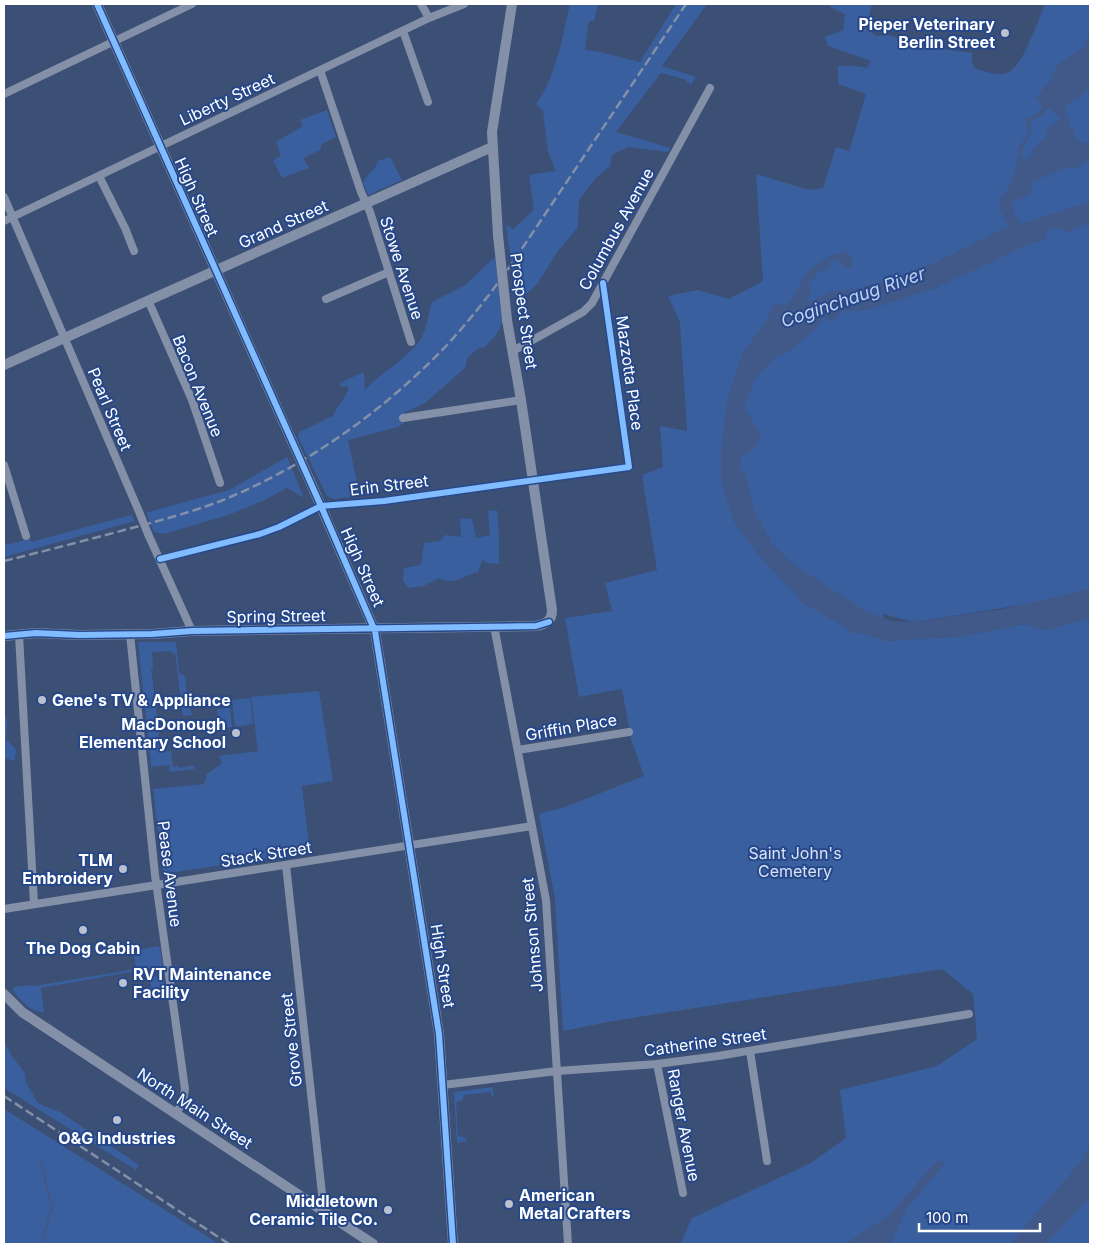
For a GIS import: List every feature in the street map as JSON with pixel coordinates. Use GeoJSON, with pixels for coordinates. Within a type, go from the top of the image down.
{"type":"FeatureCollection","features":[{"type":"Feature","properties":{"kind":"street","name":"High Street"},"geometry":{"type":"LineString","coordinates":[[97,4],[374,628],[439,1034],[453,1244]]}},
{"type":"Feature","properties":{"kind":"street"},"geometry":{"type":"LineString","coordinates":[[4,94],[192,4]]}},
{"type":"Feature","properties":{"kind":"street"},"geometry":{"type":"LineString","coordinates":[[421,4],[429,18]]}},
{"type":"Feature","properties":{"kind":"street","name":"Liberty Street"},"geometry":{"type":"LineString","coordinates":[[4,221],[429,18],[464,4]]}},
{"type":"Feature","properties":{"kind":"street","name":"Prospect Street"},"geometry":{"type":"LineString","coordinates":[[512,4],[494,116],[492,147],[498,235],[508,320],[552,610],[552,615],[548,622]]}},
{"type":"Feature","properties":{"kind":"street"},"geometry":{"type":"LineString","coordinates":[[403,31],[428,102]]}},
{"type":"Feature","properties":{"kind":"street","name":"Stowe Avenue"},"geometry":{"type":"LineString","coordinates":[[320,70],[411,342]]}},
{"type":"Feature","properties":{"kind":"street","name":"Columbus Avenue"},"geometry":{"type":"LineString","coordinates":[[513,351],[583,312],[592,303],[710,88]]}},
{"type":"Feature","properties":{"kind":"street","name":"Grand Street"},"geometry":{"type":"LineString","coordinates":[[4,364],[492,147]]}},
{"type":"Feature","properties":{"kind":"street"},"geometry":{"type":"LineString","coordinates":[[99,176],[125,228],[134,251]]}},
{"type":"Feature","properties":{"kind":"street","name":"Pearl Street"},"geometry":{"type":"LineString","coordinates":[[4,197],[148,534],[192,631]]}},
{"type":"Feature","properties":{"kind":"street"},"geometry":{"type":"LineString","coordinates":[[326,299],[389,272]]}},
{"type":"Feature","properties":{"kind":"street","name":"Mazzotta Place"},"geometry":{"type":"LineString","coordinates":[[603,283],[629,467]]}},
{"type":"Feature","properties":{"kind":"street","name":"Bacon Avenue"},"geometry":{"type":"LineString","coordinates":[[148,300],[192,400],[220,483]]}},
{"type":"Feature","properties":{"kind":"street"},"geometry":{"type":"LineString","coordinates":[[403,418],[521,400]]}},
{"type":"Feature","properties":{"kind":"street"},"geometry":{"type":"LineString","coordinates":[[4,465],[26,536]]}},
{"type":"Feature","properties":{"kind":"street","name":"Erin Street"},"geometry":{"type":"LineString","coordinates":[[160,560],[260,534],[321,506],[384,501],[629,467]]}},
{"type":"Feature","properties":{"kind":"street","name":"Spring Street"},"geometry":{"type":"LineString","coordinates":[[4,636],[36,633],[79,635],[192,631],[536,626],[548,622]]}},
{"type":"Feature","properties":{"kind":"street","name":"Johnson Street"},"geometry":{"type":"LineString","coordinates":[[494,626],[547,909],[568,1244]]}},
{"type":"Feature","properties":{"kind":"street"},"geometry":{"type":"LineString","coordinates":[[20,634],[34,904]]}},
{"type":"Feature","properties":{"kind":"street","name":"Pease Avenue"},"geometry":{"type":"LineString","coordinates":[[130,634],[158,885],[185,1089],[183,1101],[176,1114]]}},
{"type":"Feature","properties":{"kind":"street","name":"Griffin Place"},"geometry":{"type":"LineString","coordinates":[[518,750],[629,732]]}},
{"type":"Feature","properties":{"kind":"street","name":"Stack Street"},"geometry":{"type":"LineString","coordinates":[[4,908],[532,826]]}},
{"type":"Feature","properties":{"kind":"street","name":"Grove Street"},"geometry":{"type":"LineString","coordinates":[[286,865],[324,1212]]}},
{"type":"Feature","properties":{"kind":"street","name":"North Main Street"},"geometry":{"type":"LineString","coordinates":[[4,994],[22,1012],[373,1244]]}},
{"type":"Feature","properties":{"kind":"street","name":"Catherine Street"},"geometry":{"type":"LineString","coordinates":[[443,1085],[557,1071],[658,1064],[750,1051],[969,1014]]}},
{"type":"Feature","properties":{"kind":"street"},"geometry":{"type":"LineString","coordinates":[[750,1051],[767,1161]]}},
{"type":"Feature","properties":{"kind":"street","name":"Ranger Avenue"},"geometry":{"type":"LineString","coordinates":[[658,1064],[683,1193]]}},
{"type":"Feature","properties":{"kind":"green space"},"geometry":{"type":"Polygon","coordinates":[[[570,4],[598,4],[594,21],[590,21],[588,25],[585,50],[640,62],[676,4],[707,4],[662,66],[696,77],[691,85],[684,79],[661,73],[616,132],[671,148],[668,152],[628,147],[612,155],[610,166],[596,178],[579,200],[578,227],[558,251],[538,283],[517,303],[506,225],[513,229],[534,210],[529,175],[556,171],[548,152],[543,111],[536,104],[554,69],[570,4]]]}},
{"type":"Feature","properties":{"kind":"green space","name":"Saint John's Cemetery"},"geometry":{"type":"Polygon","coordinates":[[[830,4],[872,4],[866,29],[876,36],[888,35],[928,47],[972,53],[972,62],[975,68],[1001,74],[1009,72],[1020,60],[1045,4],[1090,4],[1090,594],[914,622],[883,614],[885,641],[963,636],[1024,624],[1045,630],[1090,618],[1090,1244],[680,1244],[692,1218],[811,1163],[846,1138],[840,1090],[937,1066],[977,1039],[973,994],[942,969],[613,1021],[563,1031],[555,899],[539,814],[565,807],[644,776],[631,739],[622,689],[579,697],[565,618],[612,611],[605,583],[657,570],[642,475],[663,467],[660,426],[687,431],[680,322],[668,296],[698,290],[729,299],[763,281],[756,174],[809,190],[823,188],[836,147],[849,151],[866,94],[838,84],[838,66],[867,68],[871,61],[828,46],[825,37],[843,30],[845,14],[830,7],[830,4]],[[934,263],[891,280],[856,289],[908,296],[938,287],[934,263]]]}},
{"type":"Feature","properties":{"kind":"green space"},"geometry":{"type":"Polygon","coordinates":[[[327,110],[336,137],[322,144],[320,150],[303,158],[309,168],[282,178],[273,160],[281,156],[276,142],[303,126],[300,120],[327,110]]]}},
{"type":"Feature","properties":{"kind":"green space"},"geometry":{"type":"Polygon","coordinates":[[[390,157],[402,180],[368,195],[363,183],[378,161],[390,157]]]}},
{"type":"Feature","properties":{"kind":"green space"},"geometry":{"type":"Polygon","coordinates":[[[495,257],[502,323],[496,335],[485,347],[479,348],[468,357],[465,368],[425,403],[404,413],[404,423],[398,427],[348,440],[360,496],[334,499],[327,496],[298,437],[299,432],[333,416],[349,386],[341,387],[340,383],[364,372],[365,390],[404,357],[418,344],[422,337],[432,302],[465,285],[495,257]]]}},
{"type":"Feature","properties":{"kind":"green space"},"geometry":{"type":"Polygon","coordinates":[[[287,457],[304,498],[287,488],[263,501],[228,515],[164,534],[154,532],[146,513],[229,490],[287,457]]]}},
{"type":"Feature","properties":{"kind":"green space"},"geometry":{"type":"Polygon","coordinates":[[[497,510],[499,564],[487,563],[483,559],[478,572],[453,581],[439,578],[423,586],[408,588],[403,581],[404,568],[421,565],[424,543],[440,541],[445,535],[461,537],[460,518],[472,519],[476,538],[490,535],[488,511],[497,510]]]}},
{"type":"Feature","properties":{"kind":"green space"},"geometry":{"type":"Polygon","coordinates":[[[131,515],[135,521],[4,557],[4,545],[30,539],[31,542],[131,515]]]}},
{"type":"Feature","properties":{"kind":"green space"},"geometry":{"type":"Polygon","coordinates":[[[138,642],[176,642],[179,672],[185,677],[187,704],[193,715],[183,716],[175,653],[172,654],[172,651],[152,652],[153,669],[151,669],[157,716],[159,716],[160,727],[164,727],[164,730],[160,731],[158,735],[160,752],[171,751],[173,767],[179,766],[179,768],[195,765],[194,769],[170,772],[169,765],[152,767],[152,774],[138,642]]]}},
{"type":"Feature","properties":{"kind":"green space","name":"MacDonough Elementary School"},"geometry":{"type":"Polygon","coordinates":[[[319,691],[333,781],[302,786],[310,852],[163,874],[153,789],[204,784],[207,774],[222,763],[219,756],[258,751],[251,697],[319,691]]]}},
{"type":"Feature","properties":{"kind":"green space"},"geometry":{"type":"Polygon","coordinates":[[[250,698],[253,724],[235,727],[232,700],[250,698]]]}},
{"type":"Feature","properties":{"kind":"green space"},"geometry":{"type":"Polygon","coordinates":[[[230,708],[232,727],[219,729],[217,709],[230,708]]]}},
{"type":"Feature","properties":{"kind":"green space"},"geometry":{"type":"Polygon","coordinates":[[[4,712],[7,721],[6,740],[16,749],[15,761],[5,758],[4,780],[4,712]]]}},
{"type":"Feature","properties":{"kind":"green space"},"geometry":{"type":"Polygon","coordinates":[[[158,946],[160,948],[163,969],[149,972],[148,969],[41,988],[44,1012],[30,1008],[12,989],[14,989],[13,987],[34,986],[136,969],[134,953],[136,950],[158,946]]]}},
{"type":"Feature","properties":{"kind":"green space"},"geometry":{"type":"Polygon","coordinates":[[[160,976],[164,978],[164,989],[159,994],[149,995],[148,988],[151,987],[150,978],[160,976]]]}},
{"type":"Feature","properties":{"kind":"green space"},"geometry":{"type":"Polygon","coordinates":[[[4,1040],[11,1055],[25,1073],[26,1082],[37,1102],[60,1112],[139,1165],[136,1170],[4,1088],[4,1040]]]}},
{"type":"Feature","properties":{"kind":"green space"},"geometry":{"type":"Polygon","coordinates":[[[493,1087],[494,1097],[490,1092],[464,1095],[462,1101],[456,1102],[458,1136],[465,1137],[467,1141],[457,1143],[454,1092],[493,1087]]]}},
{"type":"Feature","properties":{"kind":"green space"},"geometry":{"type":"Polygon","coordinates":[[[4,1109],[219,1244],[4,1244],[4,1109]]]}},
{"type":"Feature","properties":{"kind":"water"},"geometry":{"type":"Polygon","coordinates":[[[1090,30],[1090,64],[1088,67],[1090,74],[1088,83],[1090,83],[1090,95],[1088,89],[1082,97],[1072,101],[1065,108],[1075,137],[1080,142],[1090,143],[1090,159],[1075,169],[1065,168],[1030,183],[1033,192],[1012,203],[1014,213],[1021,224],[1086,203],[1090,199],[1090,222],[1069,232],[1057,228],[1049,230],[1044,240],[1030,244],[938,287],[859,311],[855,289],[891,280],[934,263],[1009,226],[1000,210],[1000,198],[1008,188],[1016,169],[1018,148],[1028,134],[1025,118],[1033,117],[1043,108],[1036,97],[1049,82],[1057,65],[1085,46],[1090,30]],[[1049,108],[1044,115],[1031,121],[1032,130],[1021,154],[1025,160],[1031,156],[1032,150],[1044,139],[1048,129],[1061,118],[1049,108]]]}},
{"type":"Feature","properties":{"kind":"water","name":"Coginchaug River"},"geometry":{"type":"Polygon","coordinates":[[[846,252],[852,257],[852,266],[848,270],[840,261],[831,260],[829,269],[817,272],[814,279],[808,283],[811,294],[808,300],[810,302],[832,291],[854,289],[858,311],[843,310],[831,322],[824,317],[815,329],[789,352],[775,357],[754,381],[744,408],[761,434],[754,448],[749,453],[741,456],[740,467],[747,477],[753,508],[772,543],[789,561],[862,609],[891,621],[915,622],[1003,609],[1090,589],[1090,618],[1045,630],[1024,624],[963,636],[885,641],[860,633],[856,634],[799,601],[798,596],[756,552],[734,522],[721,482],[721,448],[727,400],[742,354],[766,321],[774,304],[787,305],[813,267],[830,257],[846,252]]]}},
{"type":"Feature","properties":{"kind":"water"},"geometry":{"type":"Polygon","coordinates":[[[1090,1144],[1090,1197],[1046,1244],[1010,1244],[1082,1160],[1090,1144]]]}},
{"type":"Feature","properties":{"kind":"water"},"geometry":{"type":"Polygon","coordinates":[[[937,1161],[946,1162],[906,1210],[891,1244],[845,1244],[889,1215],[937,1161]]]}},
{"type":"Feature","properties":{"kind":"waterway"},"geometry":{"type":"LineString","coordinates":[[41,1162],[52,1207],[41,1244]]}},
{"type":"Feature","properties":{"kind":"railway"},"geometry":{"type":"LineString","coordinates":[[4,561],[162,520],[218,502],[250,488],[312,455],[370,415],[397,393],[447,345],[496,286],[686,4]]}},
{"type":"Feature","properties":{"kind":"railway"},"geometry":{"type":"LineString","coordinates":[[4,1096],[229,1244]]}},
{"type":"Feature","properties":{"kind":"cycle path"},"geometry":{"type":"LineString","coordinates":[[97,4],[375,631],[439,1034],[453,1244]]}},
{"type":"Feature","properties":{"kind":"cycle path"},"geometry":{"type":"LineString","coordinates":[[160,559],[260,534],[279,527],[321,506],[384,501],[629,467],[603,283]]}},
{"type":"Feature","properties":{"kind":"cycle path"},"geometry":{"type":"LineString","coordinates":[[4,636],[36,633],[79,635],[152,634],[192,631],[536,626],[549,622]]}},
{"type":"Feature","properties":{"kind":"place","name":"Pieper Veterinary Berlin Street"},"geometry":{"type":"Point","coordinates":[1005,33]}},
{"type":"Feature","properties":{"kind":"place","name":"Gene's TV & Appliance"},"geometry":{"type":"Point","coordinates":[42,700]}},
{"type":"Feature","properties":{"kind":"place","name":"MacDonough Elementary School"},"geometry":{"type":"Point","coordinates":[236,733]}},
{"type":"Feature","properties":{"kind":"place","name":"TLM Embroidery"},"geometry":{"type":"Point","coordinates":[123,869]}},
{"type":"Feature","properties":{"kind":"place","name":"The Dog Cabin"},"geometry":{"type":"Point","coordinates":[83,930]}},
{"type":"Feature","properties":{"kind":"place","name":"RVT Maintenance Facility"},"geometry":{"type":"Point","coordinates":[123,983]}},
{"type":"Feature","properties":{"kind":"place","name":"O&G Industries"},"geometry":{"type":"Point","coordinates":[117,1120]}},
{"type":"Feature","properties":{"kind":"place","name":"American Metal Crafters"},"geometry":{"type":"Point","coordinates":[509,1204]}},
{"type":"Feature","properties":{"kind":"place","name":"Middletown Ceramic Tile Co."},"geometry":{"type":"Point","coordinates":[388,1210]}}]}
